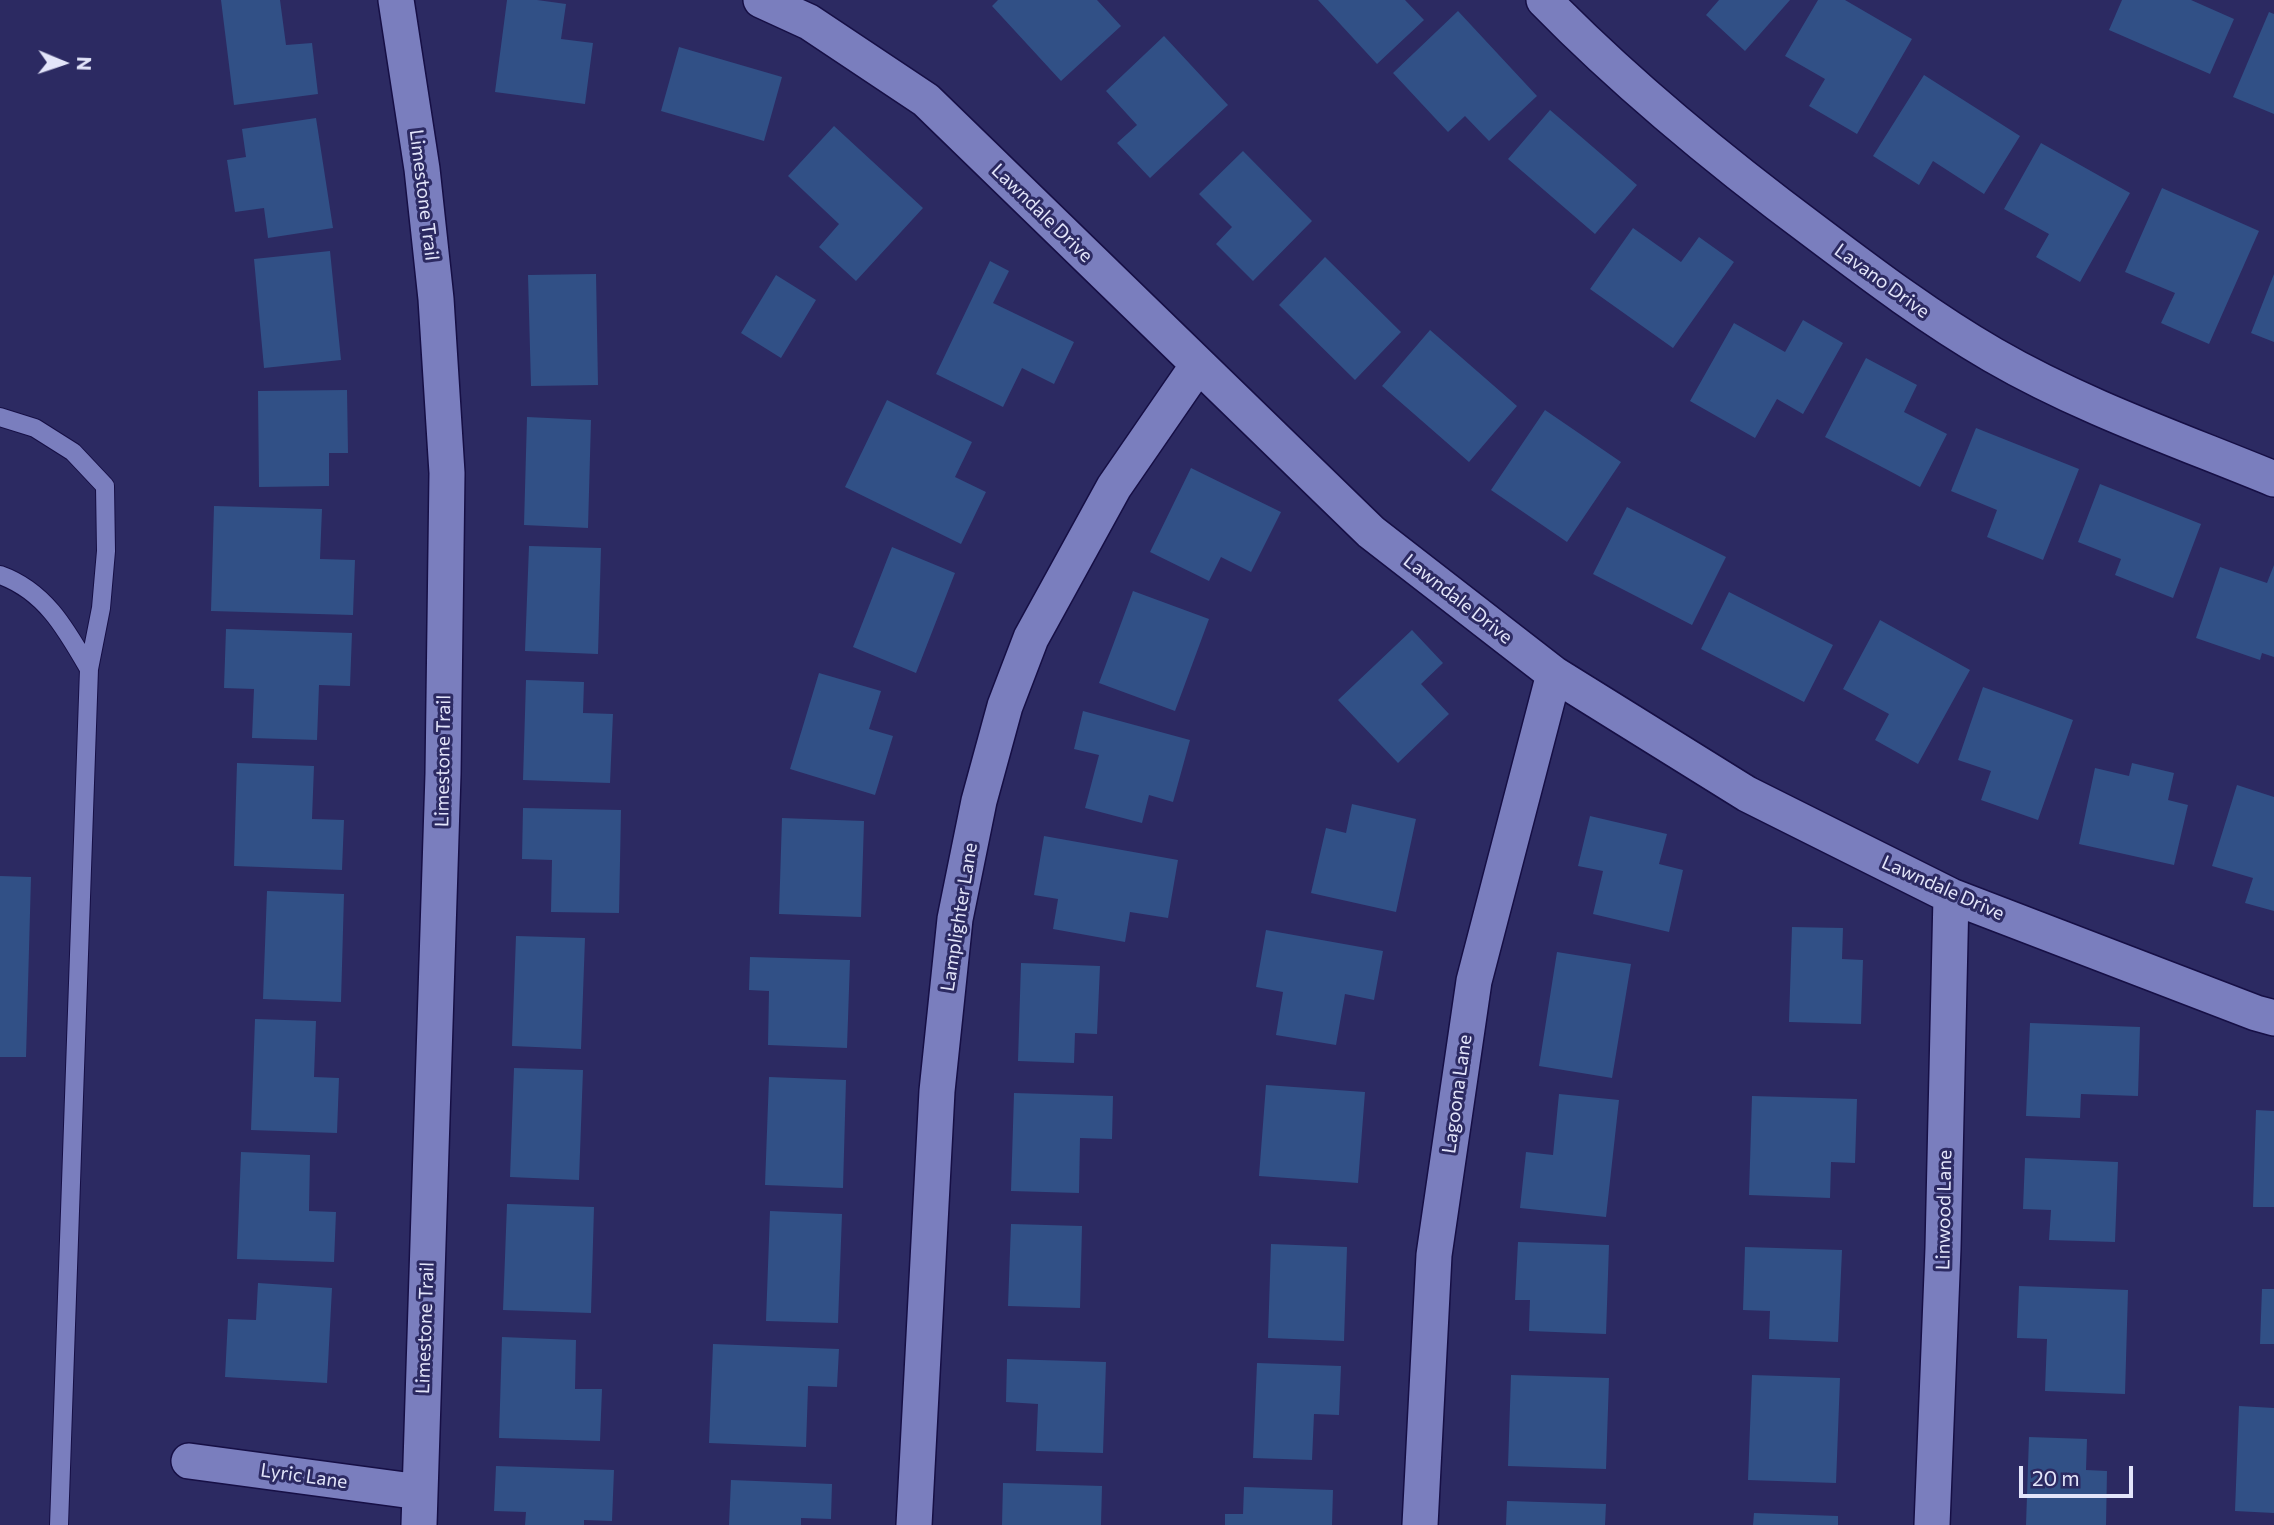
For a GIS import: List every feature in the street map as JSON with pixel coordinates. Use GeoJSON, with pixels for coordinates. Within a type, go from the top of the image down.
{"type":"FeatureCollection","features":[{"type":"Feature","properties":{"kind":"street","name":"Limestone Trail"},"geometry":{"type":"LineString","coordinates":[[396,0],[422,169],[436,299],[447,473],[443,774],[419,1508]]}},
{"type":"Feature","properties":{"kind":"street","name":"Lawndale Drive"},"geometry":{"type":"LineString","coordinates":[[761,0],[809,22],[926,100],[1371,532],[1554,674],[1747,794],[1951,896],[2274,1018]]}},
{"type":"Feature","properties":{"kind":"street","name":"Lavano Drive"},"geometry":{"type":"LineString","coordinates":[[1544,0],[1600,56],[1734,172],[1916,307],[1994,355],[2086,402],[2274,479]]}},
{"type":"Feature","properties":{"kind":"street","name":"Lamplighter Lane"},"geometry":{"type":"LineString","coordinates":[[914,1525],[937,1091],[955,919],[979,801],[1005,706],[1031,638],[1114,487],[1198,365]]}},
{"type":"Feature","properties":{"kind":"street","name":"Lagoona Lane"},"geometry":{"type":"LineString","coordinates":[[1420,1525],[1434,1255],[1474,981],[1554,674]]}},
{"type":"Feature","properties":{"kind":"street","name":"Linwood Lane"},"geometry":{"type":"LineString","coordinates":[[1932,1525],[1943,1248],[1951,896]]}},
{"type":"Feature","properties":{"kind":"street","name":"Lyric Lane"},"geometry":{"type":"LineString","coordinates":[[189,1461],[419,1508]]}},
{"type":"Feature","properties":{"kind":"lane"},"geometry":{"type":"LineString","coordinates":[[0,416],[35,428],[74,452],[105,486],[106,551],[101,608],[89,668],[58,1525]]}},
{"type":"Feature","properties":{"kind":"lane"},"geometry":{"type":"LineString","coordinates":[[0,575],[18,581],[46,603],[65,627],[89,668]]}},
{"type":"Feature","properties":{"kind":"building"},"geometry":{"type":"Polygon","coordinates":[[[221,0],[280,0],[286,45],[312,43],[318,94],[234,105],[221,0]]]}},
{"type":"Feature","properties":{"kind":"building"},"geometry":{"type":"Polygon","coordinates":[[[507,0],[566,4],[561,39],[593,43],[585,104],[495,92],[507,0]]]}},
{"type":"Feature","properties":{"kind":"building"},"geometry":{"type":"Polygon","coordinates":[[[998,0],[1097,0],[1121,26],[1061,81],[992,6],[998,0]]]}},
{"type":"Feature","properties":{"kind":"building"},"geometry":{"type":"Polygon","coordinates":[[[1318,0],[1405,0],[1424,20],[1377,64],[1318,0]]]}},
{"type":"Feature","properties":{"kind":"building"},"geometry":{"type":"Polygon","coordinates":[[[1719,0],[1790,0],[1745,51],[1706,15],[1719,0]]]}},
{"type":"Feature","properties":{"kind":"building"},"geometry":{"type":"Polygon","coordinates":[[[1818,0],[1845,0],[1912,39],[1857,134],[1809,106],[1825,79],[1785,56],[1818,0]]]}},
{"type":"Feature","properties":{"kind":"building"},"geometry":{"type":"Polygon","coordinates":[[[2122,0],[2191,0],[2234,19],[2210,74],[2109,30],[2122,0]]]}},
{"type":"Feature","properties":{"kind":"building"},"geometry":{"type":"Polygon","coordinates":[[[1458,11],[1537,96],[1489,141],[1465,116],[1448,132],[1393,73],[1458,11]]]}},
{"type":"Feature","properties":{"kind":"building"},"geometry":{"type":"Polygon","coordinates":[[[2269,12],[2274,14],[2274,114],[2233,97],[2269,12]]]}},
{"type":"Feature","properties":{"kind":"building"},"geometry":{"type":"Polygon","coordinates":[[[1164,36],[1228,105],[1150,178],[1117,143],[1137,125],[1106,91],[1164,36]]]}},
{"type":"Feature","properties":{"kind":"building"},"geometry":{"type":"Polygon","coordinates":[[[679,47],[782,77],[764,141],[661,111],[679,47]]]}},
{"type":"Feature","properties":{"kind":"building"},"geometry":{"type":"Polygon","coordinates":[[[1924,75],[2020,136],[1984,194],[1933,161],[1919,185],[1873,156],[1924,75]]]}},
{"type":"Feature","properties":{"kind":"building"},"geometry":{"type":"Polygon","coordinates":[[[1550,110],[1637,185],[1595,234],[1508,159],[1550,110]]]}},
{"type":"Feature","properties":{"kind":"building"},"geometry":{"type":"Polygon","coordinates":[[[316,118],[333,228],[268,238],[264,208],[235,212],[227,160],[246,157],[242,129],[316,118]]]}},
{"type":"Feature","properties":{"kind":"building"},"geometry":{"type":"Polygon","coordinates":[[[834,126],[923,208],[856,281],[819,247],[839,224],[788,176],[834,126]]]}},
{"type":"Feature","properties":{"kind":"building"},"geometry":{"type":"Polygon","coordinates":[[[2041,143],[2130,193],[2080,282],[2036,257],[2049,234],[2004,209],[2041,143]]]}},
{"type":"Feature","properties":{"kind":"building"},"geometry":{"type":"Polygon","coordinates":[[[1243,151],[1312,221],[1253,281],[1216,244],[1232,227],[1199,194],[1243,151]]]}},
{"type":"Feature","properties":{"kind":"building"},"geometry":{"type":"Polygon","coordinates":[[[2162,188],[2259,231],[2209,344],[2161,323],[2175,293],[2125,272],[2162,188]]]}},
{"type":"Feature","properties":{"kind":"building"},"geometry":{"type":"Polygon","coordinates":[[[1633,228],[1681,262],[1699,237],[1734,262],[1673,348],[1590,289],[1633,228]]]}},
{"type":"Feature","properties":{"kind":"building"},"geometry":{"type":"Polygon","coordinates":[[[330,251],[341,360],[264,368],[254,259],[330,251]]]}},
{"type":"Feature","properties":{"kind":"building"},"geometry":{"type":"Polygon","coordinates":[[[1325,257],[1401,332],[1355,380],[1279,305],[1325,257]]]}},
{"type":"Feature","properties":{"kind":"building"},"geometry":{"type":"Polygon","coordinates":[[[990,261],[1009,271],[993,303],[1074,342],[1054,384],[1022,368],[1003,407],[936,374],[990,261]]]}},
{"type":"Feature","properties":{"kind":"building"},"geometry":{"type":"Polygon","coordinates":[[[596,274],[598,385],[531,386],[528,275],[596,274]]]}},
{"type":"Feature","properties":{"kind":"building"},"geometry":{"type":"Polygon","coordinates":[[[2274,274],[2274,342],[2251,333],[2274,274]]]}},
{"type":"Feature","properties":{"kind":"building"},"geometry":{"type":"Polygon","coordinates":[[[776,275],[816,300],[781,358],[741,333],[776,275]]]}},
{"type":"Feature","properties":{"kind":"building"},"geometry":{"type":"Polygon","coordinates":[[[1803,320],[1843,343],[1803,414],[1777,399],[1755,438],[1690,401],[1734,323],[1785,352],[1803,320]]]}},
{"type":"Feature","properties":{"kind":"building"},"geometry":{"type":"Polygon","coordinates":[[[1430,330],[1517,406],[1469,462],[1382,386],[1430,330]]]}},
{"type":"Feature","properties":{"kind":"building"},"geometry":{"type":"Polygon","coordinates":[[[1866,358],[1917,385],[1904,412],[1947,434],[1920,487],[1825,437],[1866,358]]]}},
{"type":"Feature","properties":{"kind":"building"},"geometry":{"type":"Polygon","coordinates":[[[347,390],[348,453],[329,453],[329,486],[259,487],[258,391],[347,390]]]}},
{"type":"Feature","properties":{"kind":"building"},"geometry":{"type":"Polygon","coordinates":[[[887,400],[972,442],[955,477],[986,492],[961,544],[845,487],[887,400]]]}},
{"type":"Feature","properties":{"kind":"building"},"geometry":{"type":"Polygon","coordinates":[[[1545,410],[1621,462],[1567,542],[1491,490],[1545,410]]]}},
{"type":"Feature","properties":{"kind":"building"},"geometry":{"type":"Polygon","coordinates":[[[527,417],[591,420],[588,528],[524,525],[527,417]]]}},
{"type":"Feature","properties":{"kind":"building"},"geometry":{"type":"Polygon","coordinates":[[[1976,428],[2079,469],[2043,560],[1987,537],[1997,510],[1951,491],[1976,428]]]}},
{"type":"Feature","properties":{"kind":"building"},"geometry":{"type":"Polygon","coordinates":[[[1191,468],[1281,512],[1251,572],[1221,557],[1209,581],[1150,552],[1191,468]]]}},
{"type":"Feature","properties":{"kind":"building"},"geometry":{"type":"Polygon","coordinates":[[[2100,484],[2201,524],[2173,598],[2115,575],[2121,559],[2078,542],[2100,484]]]}},
{"type":"Feature","properties":{"kind":"building"},"geometry":{"type":"Polygon","coordinates":[[[214,506],[322,509],[320,559],[355,560],[353,615],[211,611],[214,506]]]}},
{"type":"Feature","properties":{"kind":"building"},"geometry":{"type":"Polygon","coordinates":[[[1627,507],[1726,557],[1692,625],[1593,574],[1627,507]]]}},
{"type":"Feature","properties":{"kind":"building"},"geometry":{"type":"Polygon","coordinates":[[[529,546],[601,548],[598,654],[525,651],[529,546]]]}},
{"type":"Feature","properties":{"kind":"building"},"geometry":{"type":"Polygon","coordinates":[[[892,547],[955,573],[916,673],[853,647],[892,547]]]}},
{"type":"Feature","properties":{"kind":"building"},"geometry":{"type":"Polygon","coordinates":[[[2274,565],[2274,657],[2262,653],[2260,660],[2196,638],[2220,567],[2267,583],[2274,565]]]}},
{"type":"Feature","properties":{"kind":"building"},"geometry":{"type":"Polygon","coordinates":[[[1133,591],[1209,619],[1175,711],[1099,683],[1133,591]]]}},
{"type":"Feature","properties":{"kind":"building"},"geometry":{"type":"Polygon","coordinates":[[[1729,592],[1833,645],[1804,702],[1701,649],[1729,592]]]}},
{"type":"Feature","properties":{"kind":"building"},"geometry":{"type":"Polygon","coordinates":[[[1880,620],[1970,670],[1918,764],[1875,740],[1889,714],[1843,689],[1880,620]]]}},
{"type":"Feature","properties":{"kind":"building"},"geometry":{"type":"Polygon","coordinates":[[[226,629],[352,633],[350,686],[319,685],[317,740],[252,738],[254,689],[224,688],[226,629]]]}},
{"type":"Feature","properties":{"kind":"building"},"geometry":{"type":"Polygon","coordinates":[[[1412,630],[1443,663],[1421,684],[1449,714],[1398,763],[1338,700],[1412,630]]]}},
{"type":"Feature","properties":{"kind":"building"},"geometry":{"type":"Polygon","coordinates":[[[819,673],[881,691],[869,729],[893,736],[875,795],[790,769],[819,673]]]}},
{"type":"Feature","properties":{"kind":"building"},"geometry":{"type":"Polygon","coordinates":[[[526,680],[584,682],[583,713],[613,714],[610,783],[523,780],[526,680]]]}},
{"type":"Feature","properties":{"kind":"building"},"geometry":{"type":"Polygon","coordinates":[[[1983,687],[2073,720],[2038,820],[1981,800],[1991,771],[1958,760],[1983,687]]]}},
{"type":"Feature","properties":{"kind":"building"},"geometry":{"type":"Polygon","coordinates":[[[1083,711],[1190,740],[1173,802],[1149,795],[1142,823],[1085,808],[1099,755],[1074,749],[1083,711]]]}},
{"type":"Feature","properties":{"kind":"building"},"geometry":{"type":"Polygon","coordinates":[[[237,763],[314,766],[312,819],[344,820],[342,870],[234,866],[237,763]]]}},
{"type":"Feature","properties":{"kind":"building"},"geometry":{"type":"Polygon","coordinates":[[[2132,763],[2174,773],[2168,800],[2188,805],[2174,865],[2079,844],[2095,768],[2129,776],[2132,763]]]}},
{"type":"Feature","properties":{"kind":"building"},"geometry":{"type":"Polygon","coordinates":[[[2237,785],[2274,797],[2274,911],[2245,903],[2253,878],[2212,866],[2237,785]]]}},
{"type":"Feature","properties":{"kind":"building"},"geometry":{"type":"Polygon","coordinates":[[[1352,804],[1416,819],[1396,912],[1311,893],[1326,828],[1346,833],[1352,804]]]}},
{"type":"Feature","properties":{"kind":"building"},"geometry":{"type":"Polygon","coordinates":[[[523,808],[621,810],[619,913],[551,912],[552,860],[522,859],[523,808]]]}},
{"type":"Feature","properties":{"kind":"building"},"geometry":{"type":"Polygon","coordinates":[[[1590,816],[1667,834],[1659,864],[1683,870],[1669,932],[1593,914],[1603,871],[1578,866],[1590,816]]]}},
{"type":"Feature","properties":{"kind":"building"},"geometry":{"type":"Polygon","coordinates":[[[782,818],[864,821],[861,917],[779,914],[782,818]]]}},
{"type":"Feature","properties":{"kind":"building"},"geometry":{"type":"Polygon","coordinates":[[[1044,836],[1178,860],[1168,918],[1130,912],[1125,942],[1053,929],[1058,899],[1034,895],[1044,836]]]}},
{"type":"Feature","properties":{"kind":"building"},"geometry":{"type":"Polygon","coordinates":[[[0,876],[31,877],[26,1057],[0,1057],[0,876]]]}},
{"type":"Feature","properties":{"kind":"building"},"geometry":{"type":"Polygon","coordinates":[[[267,891],[344,894],[341,1002],[263,999],[267,891]]]}},
{"type":"Feature","properties":{"kind":"building"},"geometry":{"type":"Polygon","coordinates":[[[1792,927],[1843,928],[1842,959],[1863,960],[1861,1024],[1789,1022],[1792,927]]]}},
{"type":"Feature","properties":{"kind":"building"},"geometry":{"type":"Polygon","coordinates":[[[1266,930],[1383,951],[1374,1000],[1345,994],[1336,1045],[1276,1035],[1283,992],[1256,987],[1266,930]]]}},
{"type":"Feature","properties":{"kind":"building"},"geometry":{"type":"Polygon","coordinates":[[[516,936],[585,938],[581,1049],[512,1046],[516,936]]]}},
{"type":"Feature","properties":{"kind":"building"},"geometry":{"type":"Polygon","coordinates":[[[1557,952],[1631,964],[1612,1078],[1539,1066],[1557,952]]]}},
{"type":"Feature","properties":{"kind":"building"},"geometry":{"type":"Polygon","coordinates":[[[750,957],[850,960],[847,1048],[768,1045],[769,991],[749,990],[750,957]]]}},
{"type":"Feature","properties":{"kind":"building"},"geometry":{"type":"Polygon","coordinates":[[[1021,963],[1100,966],[1097,1034],[1075,1033],[1074,1063],[1018,1061],[1021,963]]]}},
{"type":"Feature","properties":{"kind":"building"},"geometry":{"type":"Polygon","coordinates":[[[255,1019],[316,1021],[314,1077],[339,1078],[337,1133],[251,1130],[255,1019]]]}},
{"type":"Feature","properties":{"kind":"building"},"geometry":{"type":"Polygon","coordinates":[[[2030,1023],[2140,1027],[2138,1096],[2081,1094],[2080,1118],[2026,1116],[2030,1023]]]}},
{"type":"Feature","properties":{"kind":"building"},"geometry":{"type":"Polygon","coordinates":[[[514,1068],[583,1070],[579,1180],[510,1177],[514,1068]]]}},
{"type":"Feature","properties":{"kind":"building"},"geometry":{"type":"Polygon","coordinates":[[[769,1077],[846,1080],[843,1188],[765,1185],[769,1077]]]}},
{"type":"Feature","properties":{"kind":"building"},"geometry":{"type":"Polygon","coordinates":[[[1266,1085],[1365,1092],[1358,1183],[1259,1176],[1266,1085]]]}},
{"type":"Feature","properties":{"kind":"building"},"geometry":{"type":"Polygon","coordinates":[[[1014,1093],[1113,1096],[1112,1139],[1080,1138],[1079,1193],[1011,1191],[1014,1093]]]}},
{"type":"Feature","properties":{"kind":"building"},"geometry":{"type":"Polygon","coordinates":[[[1559,1094],[1619,1100],[1606,1217],[1520,1208],[1526,1152],[1553,1155],[1559,1094]]]}},
{"type":"Feature","properties":{"kind":"building"},"geometry":{"type":"Polygon","coordinates":[[[1752,1096],[1857,1099],[1855,1163],[1831,1162],[1830,1198],[1749,1195],[1752,1096]]]}},
{"type":"Feature","properties":{"kind":"building"},"geometry":{"type":"Polygon","coordinates":[[[2256,1110],[2274,1111],[2274,1207],[2253,1207],[2256,1110]]]}},
{"type":"Feature","properties":{"kind":"building"},"geometry":{"type":"Polygon","coordinates":[[[241,1152],[310,1155],[309,1211],[336,1212],[334,1262],[237,1259],[241,1152]]]}},
{"type":"Feature","properties":{"kind":"building"},"geometry":{"type":"Polygon","coordinates":[[[2025,1158],[2118,1162],[2115,1242],[2049,1240],[2051,1210],[2023,1209],[2025,1158]]]}},
{"type":"Feature","properties":{"kind":"building"},"geometry":{"type":"Polygon","coordinates":[[[507,1204],[594,1207],[591,1313],[503,1310],[507,1204]]]}},
{"type":"Feature","properties":{"kind":"building"},"geometry":{"type":"Polygon","coordinates":[[[770,1211],[842,1214],[838,1323],[766,1321],[770,1211]]]}},
{"type":"Feature","properties":{"kind":"building"},"geometry":{"type":"Polygon","coordinates":[[[1011,1224],[1082,1226],[1080,1308],[1008,1306],[1011,1224]]]}},
{"type":"Feature","properties":{"kind":"building"},"geometry":{"type":"Polygon","coordinates":[[[1518,1242],[1609,1245],[1606,1334],[1529,1331],[1530,1300],[1515,1300],[1518,1242]]]}},
{"type":"Feature","properties":{"kind":"building"},"geometry":{"type":"Polygon","coordinates":[[[1271,1244],[1347,1247],[1344,1341],[1268,1338],[1271,1244]]]}},
{"type":"Feature","properties":{"kind":"building"},"geometry":{"type":"Polygon","coordinates":[[[1745,1247],[1842,1250],[1838,1342],[1769,1339],[1770,1311],[1743,1310],[1745,1247]]]}},
{"type":"Feature","properties":{"kind":"building"},"geometry":{"type":"Polygon","coordinates":[[[258,1283],[332,1288],[327,1383],[225,1377],[228,1319],[256,1320],[258,1283]]]}},
{"type":"Feature","properties":{"kind":"building"},"geometry":{"type":"Polygon","coordinates":[[[2019,1286],[2128,1290],[2125,1394],[2045,1391],[2047,1339],[2017,1338],[2019,1286]]]}},
{"type":"Feature","properties":{"kind":"building"},"geometry":{"type":"Polygon","coordinates":[[[2262,1289],[2274,1289],[2274,1344],[2260,1344],[2262,1289]]]}},
{"type":"Feature","properties":{"kind":"building"},"geometry":{"type":"Polygon","coordinates":[[[502,1337],[576,1340],[575,1389],[602,1389],[600,1441],[499,1438],[502,1337]]]}},
{"type":"Feature","properties":{"kind":"building"},"geometry":{"type":"Polygon","coordinates":[[[713,1344],[839,1349],[837,1387],[808,1386],[806,1447],[709,1443],[713,1344]]]}},
{"type":"Feature","properties":{"kind":"building"},"geometry":{"type":"Polygon","coordinates":[[[1007,1359],[1106,1362],[1103,1453],[1036,1451],[1038,1404],[1006,1402],[1007,1359]]]}},
{"type":"Feature","properties":{"kind":"building"},"geometry":{"type":"Polygon","coordinates":[[[1257,1363],[1341,1366],[1339,1415],[1314,1414],[1312,1460],[1253,1458],[1257,1363]]]}},
{"type":"Feature","properties":{"kind":"building"},"geometry":{"type":"Polygon","coordinates":[[[1511,1375],[1609,1378],[1606,1469],[1508,1466],[1511,1375]]]}},
{"type":"Feature","properties":{"kind":"building"},"geometry":{"type":"Polygon","coordinates":[[[1752,1375],[1840,1378],[1836,1483],[1748,1480],[1752,1375]]]}},
{"type":"Feature","properties":{"kind":"building"},"geometry":{"type":"Polygon","coordinates":[[[2239,1406],[2274,1408],[2274,1513],[2235,1511],[2239,1406]]]}},
{"type":"Feature","properties":{"kind":"building"},"geometry":{"type":"Polygon","coordinates":[[[2029,1437],[2087,1439],[2086,1470],[2107,1471],[2106,1525],[2026,1525],[2029,1437]]]}},
{"type":"Feature","properties":{"kind":"building"},"geometry":{"type":"Polygon","coordinates":[[[496,1466],[614,1470],[612,1521],[584,1520],[584,1525],[525,1525],[526,1512],[494,1511],[496,1466]]]}},
{"type":"Feature","properties":{"kind":"building"},"geometry":{"type":"Polygon","coordinates":[[[731,1480],[832,1484],[831,1519],[801,1518],[801,1525],[729,1525],[731,1480]]]}},
{"type":"Feature","properties":{"kind":"building"},"geometry":{"type":"Polygon","coordinates":[[[1003,1483],[1102,1486],[1101,1525],[1002,1525],[1003,1483]]]}},
{"type":"Feature","properties":{"kind":"building"},"geometry":{"type":"Polygon","coordinates":[[[1244,1487],[1333,1490],[1332,1525],[1225,1525],[1225,1514],[1243,1514],[1244,1487]]]}},
{"type":"Feature","properties":{"kind":"building"},"geometry":{"type":"Polygon","coordinates":[[[1507,1501],[1606,1504],[1605,1525],[1506,1525],[1507,1501]]]}},
{"type":"Feature","properties":{"kind":"building"},"geometry":{"type":"Polygon","coordinates":[[[1754,1513],[1838,1516],[1838,1525],[1753,1525],[1754,1513]]]}}]}
